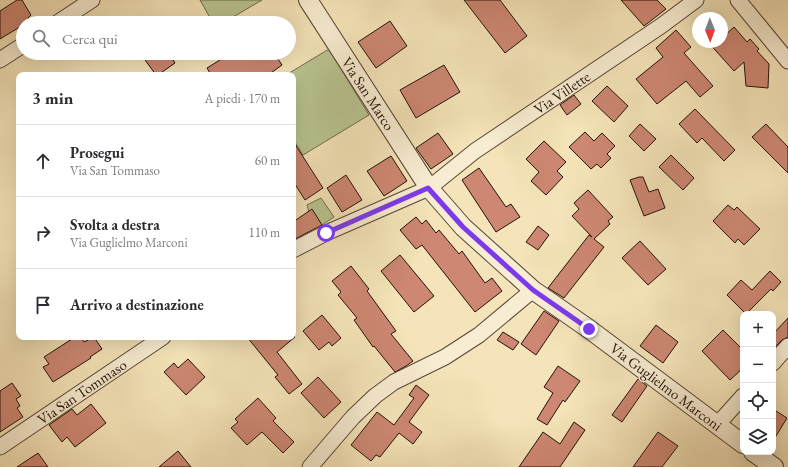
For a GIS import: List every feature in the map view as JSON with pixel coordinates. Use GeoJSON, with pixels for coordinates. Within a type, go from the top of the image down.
{"type":"FeatureCollection","features":[{"type":"Feature","properties":{"kind":"street"},"geometry":{"type":"LineString","coordinates":[[68,16],[92,0]]}},
{"type":"Feature","properties":{"kind":"street","name":"Via San Marco"},"geometry":{"type":"LineString","coordinates":[[308,0],[428,188]]}},
{"type":"Feature","properties":{"kind":"street","name":"Via Villette"},"geometry":{"type":"LineString","coordinates":[[428,188],[475,151],[661,26],[696,0]]}},
{"type":"Feature","properties":{"kind":"street"},"geometry":{"type":"LineString","coordinates":[[738,0],[788,62]]}},
{"type":"Feature","properties":{"kind":"street"},"geometry":{"type":"LineString","coordinates":[[0,60],[16,50]]}},
{"type":"Feature","properties":{"kind":"street"},"geometry":{"type":"LineString","coordinates":[[296,248],[326,233],[428,188]]}},
{"type":"Feature","properties":{"kind":"street","name":"Via Guglielmo Marconi"},"geometry":{"type":"LineString","coordinates":[[428,188],[463,227],[533,290],[589,329],[740,442]]}},
{"type":"Feature","properties":{"kind":"street"},"geometry":{"type":"LineString","coordinates":[[310,467],[353,417],[375,396],[394,382],[445,357],[479,335],[533,290]]}},
{"type":"Feature","properties":{"kind":"street","name":"Via San Tommaso"},"geometry":{"type":"LineString","coordinates":[[0,447],[159,340]]}},
{"type":"Feature","properties":{"kind":"street"},"geometry":{"type":"LineString","coordinates":[[776,360],[788,346]]}},
{"type":"Feature","properties":{"kind":"street"},"geometry":{"type":"LineString","coordinates":[[717,425],[740,399]]}},
{"type":"Feature","properties":{"kind":"street"},"geometry":{"type":"LineString","coordinates":[[757,455],[774,467]]}},
{"type":"Feature","properties":{"kind":"green space"},"geometry":{"type":"Polygon","coordinates":[[[200,0],[262,0],[235,16],[209,16],[200,0]]]}},
{"type":"Feature","properties":{"kind":"green space"},"geometry":{"type":"Polygon","coordinates":[[[329,49],[369,115],[303,155],[296,144],[296,72],[291,72],[329,49]]]}},
{"type":"Feature","properties":{"kind":"green space"},"geometry":{"type":"Polygon","coordinates":[[[321,198],[334,217],[322,225],[312,210],[309,212],[307,205],[321,198]]]}},
{"type":"Feature","properties":{"kind":"building"},"geometry":{"type":"Polygon","coordinates":[[[17,0],[22,0],[31,15],[16,16],[16,29],[0,39],[0,11],[17,0]]]}},
{"type":"Feature","properties":{"kind":"building"},"geometry":{"type":"Polygon","coordinates":[[[464,0],[500,0],[527,36],[505,53],[464,0]]]}},
{"type":"Feature","properties":{"kind":"building"},"geometry":{"type":"Polygon","coordinates":[[[621,0],[657,0],[666,9],[644,26],[621,0]]]}},
{"type":"Feature","properties":{"kind":"building"},"geometry":{"type":"Polygon","coordinates":[[[390,21],[407,46],[376,68],[358,42],[390,21]]]}},
{"type":"Feature","properties":{"kind":"building"},"geometry":{"type":"Polygon","coordinates":[[[734,27],[747,42],[750,39],[759,49],[757,51],[769,64],[768,88],[746,86],[744,62],[734,71],[713,48],[728,48],[728,32],[734,27]]]}},
{"type":"Feature","properties":{"kind":"building"},"geometry":{"type":"Polygon","coordinates":[[[676,30],[691,47],[684,53],[713,86],[700,97],[686,81],[657,104],[636,79],[663,57],[656,48],[676,30]]]}},
{"type":"Feature","properties":{"kind":"building"},"geometry":{"type":"Polygon","coordinates":[[[145,60],[173,60],[175,63],[162,72],[154,72],[145,60]]]}},
{"type":"Feature","properties":{"kind":"building"},"geometry":{"type":"Polygon","coordinates":[[[220,60],[279,60],[282,65],[272,72],[209,72],[207,68],[220,60]]]}},
{"type":"Feature","properties":{"kind":"building"},"geometry":{"type":"Polygon","coordinates":[[[444,65],[460,92],[416,118],[400,90],[444,65]]]}},
{"type":"Feature","properties":{"kind":"building"},"geometry":{"type":"Polygon","coordinates":[[[607,86],[628,106],[614,122],[592,101],[607,86]]]}},
{"type":"Feature","properties":{"kind":"building"},"geometry":{"type":"Polygon","coordinates":[[[574,95],[581,104],[567,115],[560,105],[574,95]]]}},
{"type":"Feature","properties":{"kind":"building"},"geometry":{"type":"Polygon","coordinates":[[[695,109],[735,150],[724,161],[702,138],[697,143],[679,124],[695,109]]]}},
{"type":"Feature","properties":{"kind":"building"},"geometry":{"type":"Polygon","coordinates":[[[640,124],[656,139],[644,151],[629,136],[640,124]]]}},
{"type":"Feature","properties":{"kind":"building"},"geometry":{"type":"Polygon","coordinates":[[[766,124],[788,147],[788,173],[752,137],[766,124]]]}},
{"type":"Feature","properties":{"kind":"building"},"geometry":{"type":"Polygon","coordinates":[[[585,132],[594,141],[602,133],[615,146],[607,154],[611,158],[601,168],[597,164],[591,169],[569,147],[585,132]]]}},
{"type":"Feature","properties":{"kind":"building"},"geometry":{"type":"Polygon","coordinates":[[[438,133],[453,154],[431,169],[416,148],[438,133]]]}},
{"type":"Feature","properties":{"kind":"building"},"geometry":{"type":"Polygon","coordinates":[[[544,141],[566,162],[557,171],[563,177],[546,195],[531,181],[539,172],[526,159],[544,141]]]}},
{"type":"Feature","properties":{"kind":"building"},"geometry":{"type":"Polygon","coordinates":[[[296,146],[323,188],[305,200],[296,186],[296,146]]]}},
{"type":"Feature","properties":{"kind":"building"},"geometry":{"type":"Polygon","coordinates":[[[671,155],[694,178],[683,190],[659,167],[671,155]]]}},
{"type":"Feature","properties":{"kind":"building"},"geometry":{"type":"Polygon","coordinates":[[[391,156],[407,181],[384,196],[367,171],[391,156]]]}},
{"type":"Feature","properties":{"kind":"building"},"geometry":{"type":"Polygon","coordinates":[[[479,168],[506,207],[511,204],[520,217],[496,232],[462,180],[479,168]]]}},
{"type":"Feature","properties":{"kind":"building"},"geometry":{"type":"Polygon","coordinates":[[[346,175],[362,200],[342,212],[327,188],[346,175]]]}},
{"type":"Feature","properties":{"kind":"building"},"geometry":{"type":"Polygon","coordinates":[[[643,177],[649,192],[658,189],[665,208],[644,216],[630,180],[643,177]]]}},
{"type":"Feature","properties":{"kind":"building"},"geometry":{"type":"Polygon","coordinates":[[[588,190],[613,217],[608,221],[610,224],[594,239],[604,247],[564,298],[548,288],[589,235],[592,237],[572,216],[579,209],[574,203],[588,190]]]}},
{"type":"Feature","properties":{"kind":"building"},"geometry":{"type":"Polygon","coordinates":[[[728,205],[734,210],[737,207],[760,229],[744,245],[738,239],[735,243],[713,221],[728,205]]]}},
{"type":"Feature","properties":{"kind":"building"},"geometry":{"type":"Polygon","coordinates":[[[312,209],[322,225],[296,238],[296,220],[312,209]]]}},
{"type":"Feature","properties":{"kind":"building"},"geometry":{"type":"Polygon","coordinates":[[[416,217],[422,224],[426,220],[436,233],[439,230],[459,254],[462,251],[485,283],[492,278],[502,291],[475,312],[422,245],[416,249],[400,230],[416,217]]]}},
{"type":"Feature","properties":{"kind":"building"},"geometry":{"type":"Polygon","coordinates":[[[538,226],[549,235],[538,250],[526,242],[538,226]]]}},
{"type":"Feature","properties":{"kind":"building"},"geometry":{"type":"Polygon","coordinates":[[[640,241],[666,269],[648,285],[622,258],[640,241]]]}},
{"type":"Feature","properties":{"kind":"building"},"geometry":{"type":"Polygon","coordinates":[[[400,255],[434,296],[414,312],[381,271],[400,255]]]}},
{"type":"Feature","properties":{"kind":"building"},"geometry":{"type":"Polygon","coordinates":[[[351,266],[369,289],[367,291],[396,331],[391,334],[413,361],[395,372],[374,346],[373,347],[354,320],[357,318],[338,295],[341,292],[332,281],[351,266]]]}},
{"type":"Feature","properties":{"kind":"building"},"geometry":{"type":"Polygon","coordinates":[[[770,271],[781,282],[773,291],[771,289],[749,311],[743,311],[727,295],[741,280],[752,290],[770,271]]]}},
{"type":"Feature","properties":{"kind":"building"},"geometry":{"type":"Polygon","coordinates":[[[544,311],[559,321],[536,355],[521,344],[544,311]]]}},
{"type":"Feature","properties":{"kind":"building"},"geometry":{"type":"Polygon","coordinates":[[[322,315],[341,338],[332,346],[329,342],[319,350],[303,331],[322,315]]]}},
{"type":"Feature","properties":{"kind":"building"},"geometry":{"type":"Polygon","coordinates":[[[788,318],[788,337],[776,346],[776,331],[788,318]]]}},
{"type":"Feature","properties":{"kind":"building"},"geometry":{"type":"Polygon","coordinates":[[[656,325],[678,342],[663,363],[640,346],[656,325]]]}},
{"type":"Feature","properties":{"kind":"building"},"geometry":{"type":"Polygon","coordinates":[[[723,330],[740,347],[740,371],[730,380],[702,351],[723,330]]]}},
{"type":"Feature","properties":{"kind":"building"},"geometry":{"type":"Polygon","coordinates":[[[503,332],[519,342],[513,350],[497,340],[503,332]]]}},
{"type":"Feature","properties":{"kind":"building"},"geometry":{"type":"Polygon","coordinates":[[[70,340],[83,340],[84,342],[88,340],[96,340],[102,349],[90,357],[91,358],[53,382],[43,367],[49,364],[44,357],[70,340]]]}},
{"type":"Feature","properties":{"kind":"building"},"geometry":{"type":"Polygon","coordinates":[[[249,340],[291,340],[277,352],[302,384],[289,394],[275,377],[278,375],[249,340]]]}},
{"type":"Feature","properties":{"kind":"building"},"geometry":{"type":"Polygon","coordinates":[[[188,359],[205,377],[186,395],[164,372],[174,363],[178,368],[188,359]]]}},
{"type":"Feature","properties":{"kind":"building"},"geometry":{"type":"Polygon","coordinates":[[[558,366],[580,381],[565,402],[563,400],[547,425],[537,419],[553,393],[544,387],[558,366]]]}},
{"type":"Feature","properties":{"kind":"building"},"geometry":{"type":"Polygon","coordinates":[[[318,377],[341,402],[324,418],[301,393],[318,377]]]}},
{"type":"Feature","properties":{"kind":"building"},"geometry":{"type":"Polygon","coordinates":[[[638,379],[647,386],[622,422],[612,415],[638,379]]]}},
{"type":"Feature","properties":{"kind":"building"},"geometry":{"type":"Polygon","coordinates":[[[12,383],[21,396],[16,399],[20,406],[17,408],[23,417],[0,432],[0,391],[12,383]]]}},
{"type":"Feature","properties":{"kind":"building"},"geometry":{"type":"Polygon","coordinates":[[[416,385],[429,395],[409,422],[422,432],[413,444],[399,433],[380,457],[376,455],[371,461],[351,445],[377,412],[394,425],[414,398],[409,395],[416,385]]]}},
{"type":"Feature","properties":{"kind":"building"},"geometry":{"type":"Polygon","coordinates":[[[258,398],[276,418],[273,421],[294,442],[283,453],[262,432],[247,445],[231,428],[238,422],[235,419],[258,398]]]}},
{"type":"Feature","properties":{"kind":"building"},"geometry":{"type":"Polygon","coordinates":[[[91,404],[106,423],[75,447],[67,437],[62,442],[49,425],[72,409],[77,415],[91,404]]]}},
{"type":"Feature","properties":{"kind":"building"},"geometry":{"type":"Polygon","coordinates":[[[776,411],[787,418],[776,436],[776,411]]]}},
{"type":"Feature","properties":{"kind":"building"},"geometry":{"type":"Polygon","coordinates":[[[574,422],[585,430],[560,467],[519,467],[543,432],[560,444],[574,422]]]}},
{"type":"Feature","properties":{"kind":"building"},"geometry":{"type":"Polygon","coordinates":[[[658,432],[678,446],[662,467],[633,467],[658,432]]]}},
{"type":"Feature","properties":{"kind":"building"},"geometry":{"type":"Polygon","coordinates":[[[178,451],[191,467],[159,467],[178,451]]]}},
{"type":"Feature","properties":{"kind":"building"},"geometry":{"type":"Polygon","coordinates":[[[38,453],[48,467],[17,467],[38,453]]]}},
{"type":"Feature","properties":{"kind":"route"},"geometry":{"type":"LineString","coordinates":[[326,233],[428,188],[463,227],[533,290],[589,329]]}}]}
